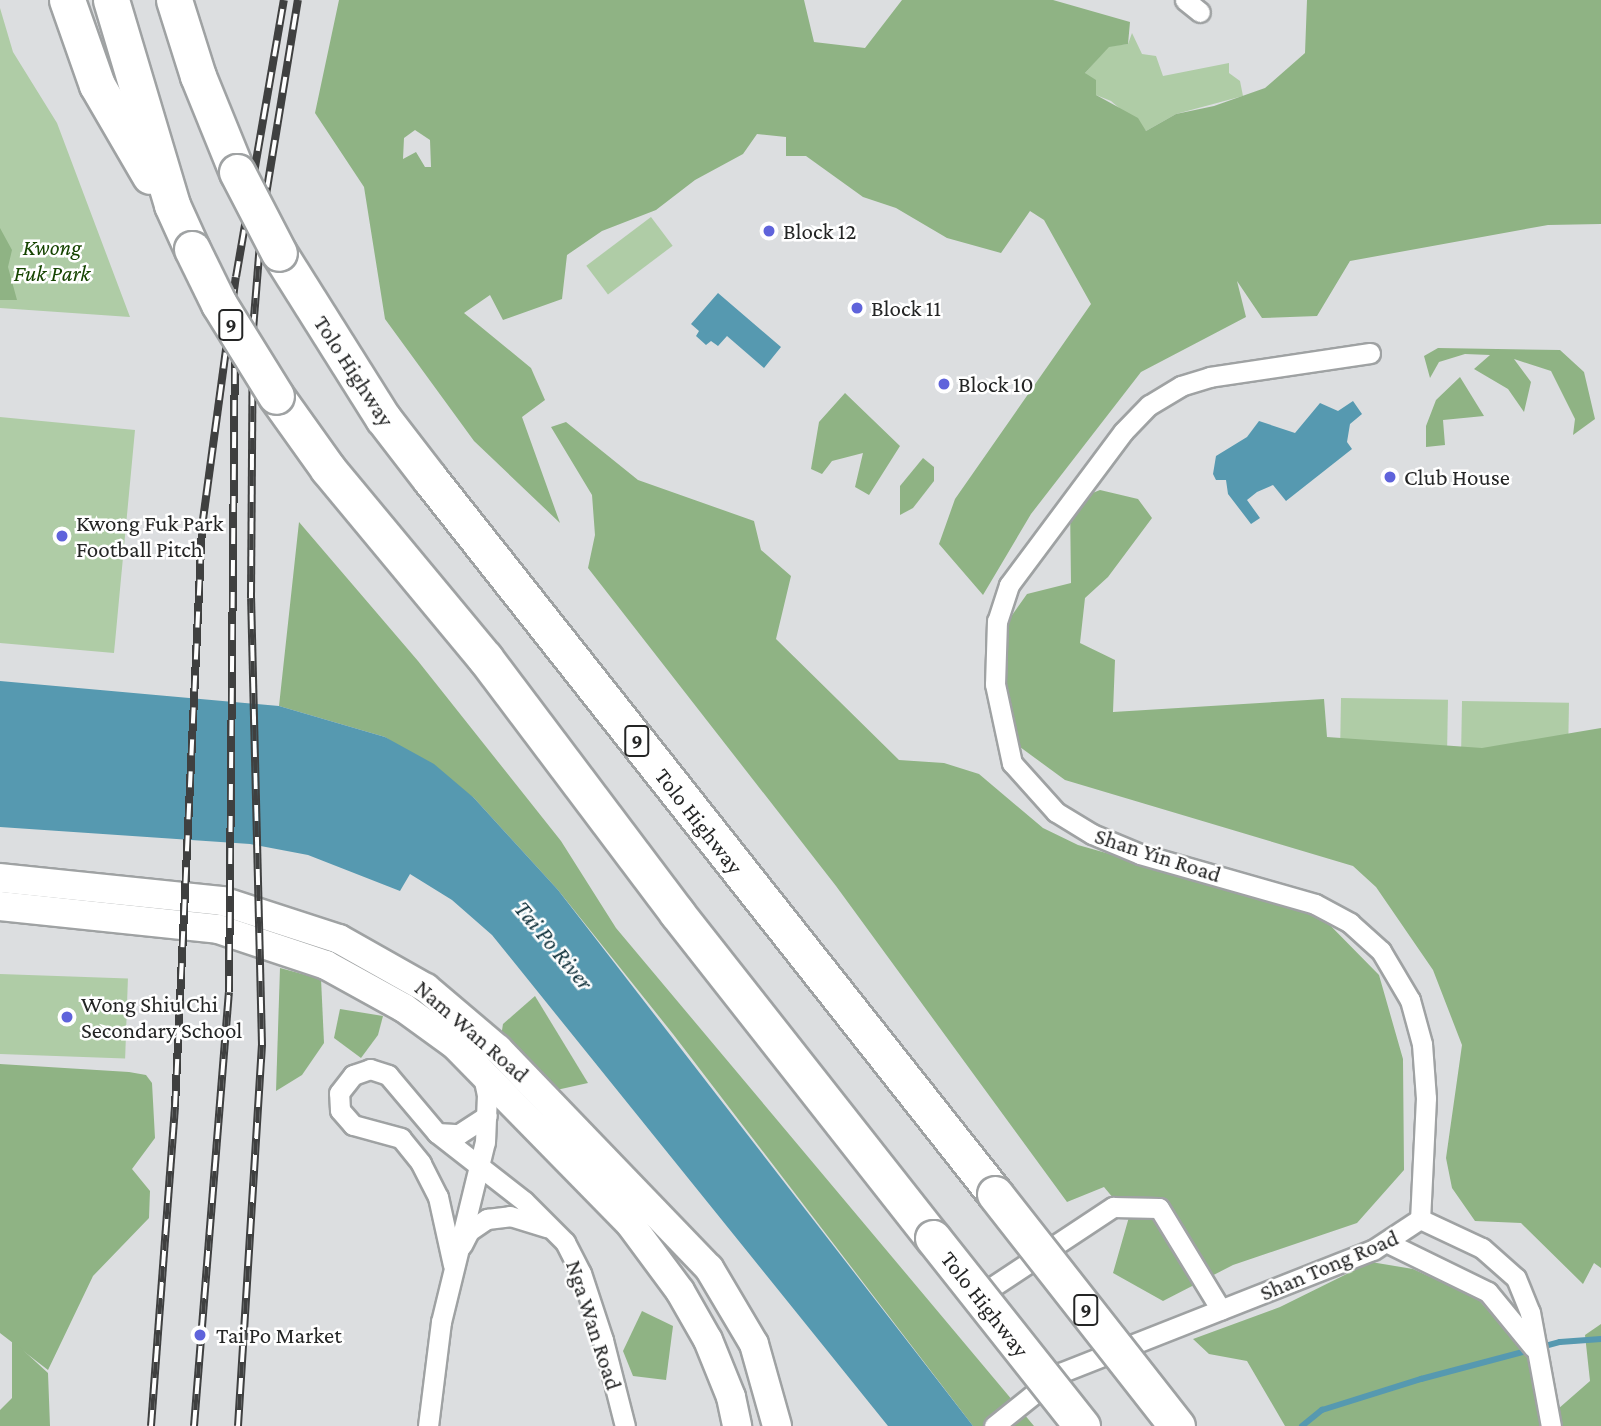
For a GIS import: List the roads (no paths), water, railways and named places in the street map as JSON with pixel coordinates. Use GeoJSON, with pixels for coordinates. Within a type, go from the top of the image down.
{"type":"FeatureCollection","features":[{"type":"Feature","properties":{"kind":"highway"},"geometry":{"type":"LineString","coordinates":[[67,0],[97,85],[141,163],[172,205]]}},
{"type":"Feature","properties":{"kind":"highway","name":"Tolo Highway"},"geometry":{"type":"LineString","coordinates":[[111,0],[172,205],[219,304],[276,396],[328,469],[485,658],[677,913],[1082,1426]]}},
{"type":"Feature","properties":{"kind":"highway","name":"Tolo Highway"},"geometry":{"type":"LineString","coordinates":[[174,0],[213,113],[237,172],[279,253],[383,418],[1177,1426]]}},
{"type":"Feature","properties":{"kind":"highway"},"geometry":{"type":"LineString","coordinates":[[197,0],[213,113]]}},
{"type":"Feature","properties":{"kind":"main road","name":"Nam Wan Road"},"geometry":{"type":"LineString","coordinates":[[0,878],[171,895],[248,908],[339,939],[426,988],[498,1049],[709,1268],[754,1344],[778,1426]]}},
{"type":"Feature","properties":{"kind":"main road","name":"Nam Wan Road"},"geometry":{"type":"LineString","coordinates":[[0,906],[218,929],[275,945],[326,965],[404,1007],[481,1072],[631,1225],[680,1292],[708,1340],[731,1397],[737,1426]]}},
{"type":"Feature","properties":{"kind":"street","name":"Shan Yin Road"},"geometry":{"type":"LineString","coordinates":[[1370,353],[1210,377],[1181,386],[1149,405],[1123,432],[1009,585],[997,621],[995,684],[1012,763],[1056,812],[1092,834],[1140,854],[1315,904],[1350,923],[1381,951],[1410,1000],[1422,1044],[1426,1098],[1420,1219]]}},
{"type":"Feature","properties":{"kind":"street","name":"Nga Wan Road"},"geometry":{"type":"LineString","coordinates":[[453,1265],[438,1197],[421,1163],[401,1138],[389,1131],[362,1129],[345,1119],[338,1100],[341,1087],[361,1071],[379,1071],[437,1133],[553,1229],[581,1272],[625,1426]]}},
{"type":"Feature","properties":{"kind":"street","name":"Nga Wan Road"},"geometry":{"type":"LineString","coordinates":[[428,1426],[433,1368],[453,1265],[479,1167],[487,1116],[481,1072]]}},
{"type":"Feature","properties":{"kind":"street"},"geometry":{"type":"LineString","coordinates":[[437,1133],[459,1134],[487,1116]]}},
{"type":"Feature","properties":{"kind":"street"},"geometry":{"type":"LineString","coordinates":[[1033,1391],[992,1324],[989,1289],[1113,1207],[1159,1208],[1221,1310]]}},
{"type":"Feature","properties":{"kind":"street","name":"Nga Wan Road"},"geometry":{"type":"LineString","coordinates":[[453,1265],[469,1231],[487,1219],[510,1216],[553,1229]]}},
{"type":"Feature","properties":{"kind":"street","name":"Shan Tong Road"},"geometry":{"type":"LineString","coordinates":[[997,1424],[1033,1391],[1060,1373],[1388,1243],[1420,1219],[1482,1248],[1507,1268],[1524,1292],[1551,1426]]}},
{"type":"Feature","properties":{"kind":"street"},"geometry":{"type":"LineString","coordinates":[[1388,1243],[1488,1292],[1537,1351]]}},
{"type":"Feature","properties":{"kind":"water"},"geometry":{"type":"Polygon","coordinates":[[[718,293],[781,347],[764,368],[727,336],[718,346],[711,341],[706,345],[696,336],[699,331],[691,324],[718,293]]]}},
{"type":"Feature","properties":{"kind":"water"},"geometry":{"type":"Polygon","coordinates":[[[1353,401],[1362,414],[1350,424],[1347,442],[1352,449],[1286,501],[1273,485],[1257,492],[1247,500],[1260,518],[1251,524],[1228,494],[1226,480],[1216,480],[1213,474],[1216,456],[1247,437],[1259,421],[1295,433],[1320,403],[1338,411],[1353,401]]]}},
{"type":"Feature","properties":{"kind":"water","name":"Tai Po River"},"geometry":{"type":"Polygon","coordinates":[[[0,681],[279,706],[385,737],[434,764],[474,798],[558,890],[973,1426],[888,1426],[492,935],[452,900],[410,874],[400,891],[308,855],[250,844],[0,827],[0,681]]]}},
{"type":"Feature","properties":{"kind":"waterway"},"geometry":{"type":"LineString","coordinates":[[1302,1426],[1322,1410],[1421,1379],[1560,1342],[1601,1339]]}},
{"type":"Feature","properties":{"kind":"railway"},"geometry":{"type":"LineString","coordinates":[[151,1426],[175,1107],[202,527],[236,277],[284,0]]}},
{"type":"Feature","properties":{"kind":"railway"},"geometry":{"type":"LineString","coordinates":[[238,1426],[262,1045],[251,598],[253,330],[262,219],[298,0]]}},
{"type":"Feature","properties":{"kind":"railway"},"geometry":{"type":"LineString","coordinates":[[194,1426],[229,992],[235,340]]}},
{"type":"Feature","properties":{"kind":"place","name":"Block 12"},"geometry":{"type":"Point","coordinates":[769,231]}},
{"type":"Feature","properties":{"kind":"place","name":"Block 11"},"geometry":{"type":"Point","coordinates":[857,308]}},
{"type":"Feature","properties":{"kind":"place","name":"Block 10"},"geometry":{"type":"Point","coordinates":[944,384]}},
{"type":"Feature","properties":{"kind":"place","name":"Club House"},"geometry":{"type":"Point","coordinates":[1390,477]}},
{"type":"Feature","properties":{"kind":"place","name":"Kwong Fuk Park Football Pitch"},"geometry":{"type":"Point","coordinates":[62,536]}},
{"type":"Feature","properties":{"kind":"place","name":"Wong Shiu Chi Secondary School"},"geometry":{"type":"Point","coordinates":[67,1017]}},
{"type":"Feature","properties":{"kind":"place","name":"Tai Po Market"},"geometry":{"type":"Point","coordinates":[200,1335]}},
{"type":"Feature","properties":{"kind":"park label","name":"Kwong Fuk Park"},"geometry":{"type":"Point","coordinates":[52,260]}}]}
